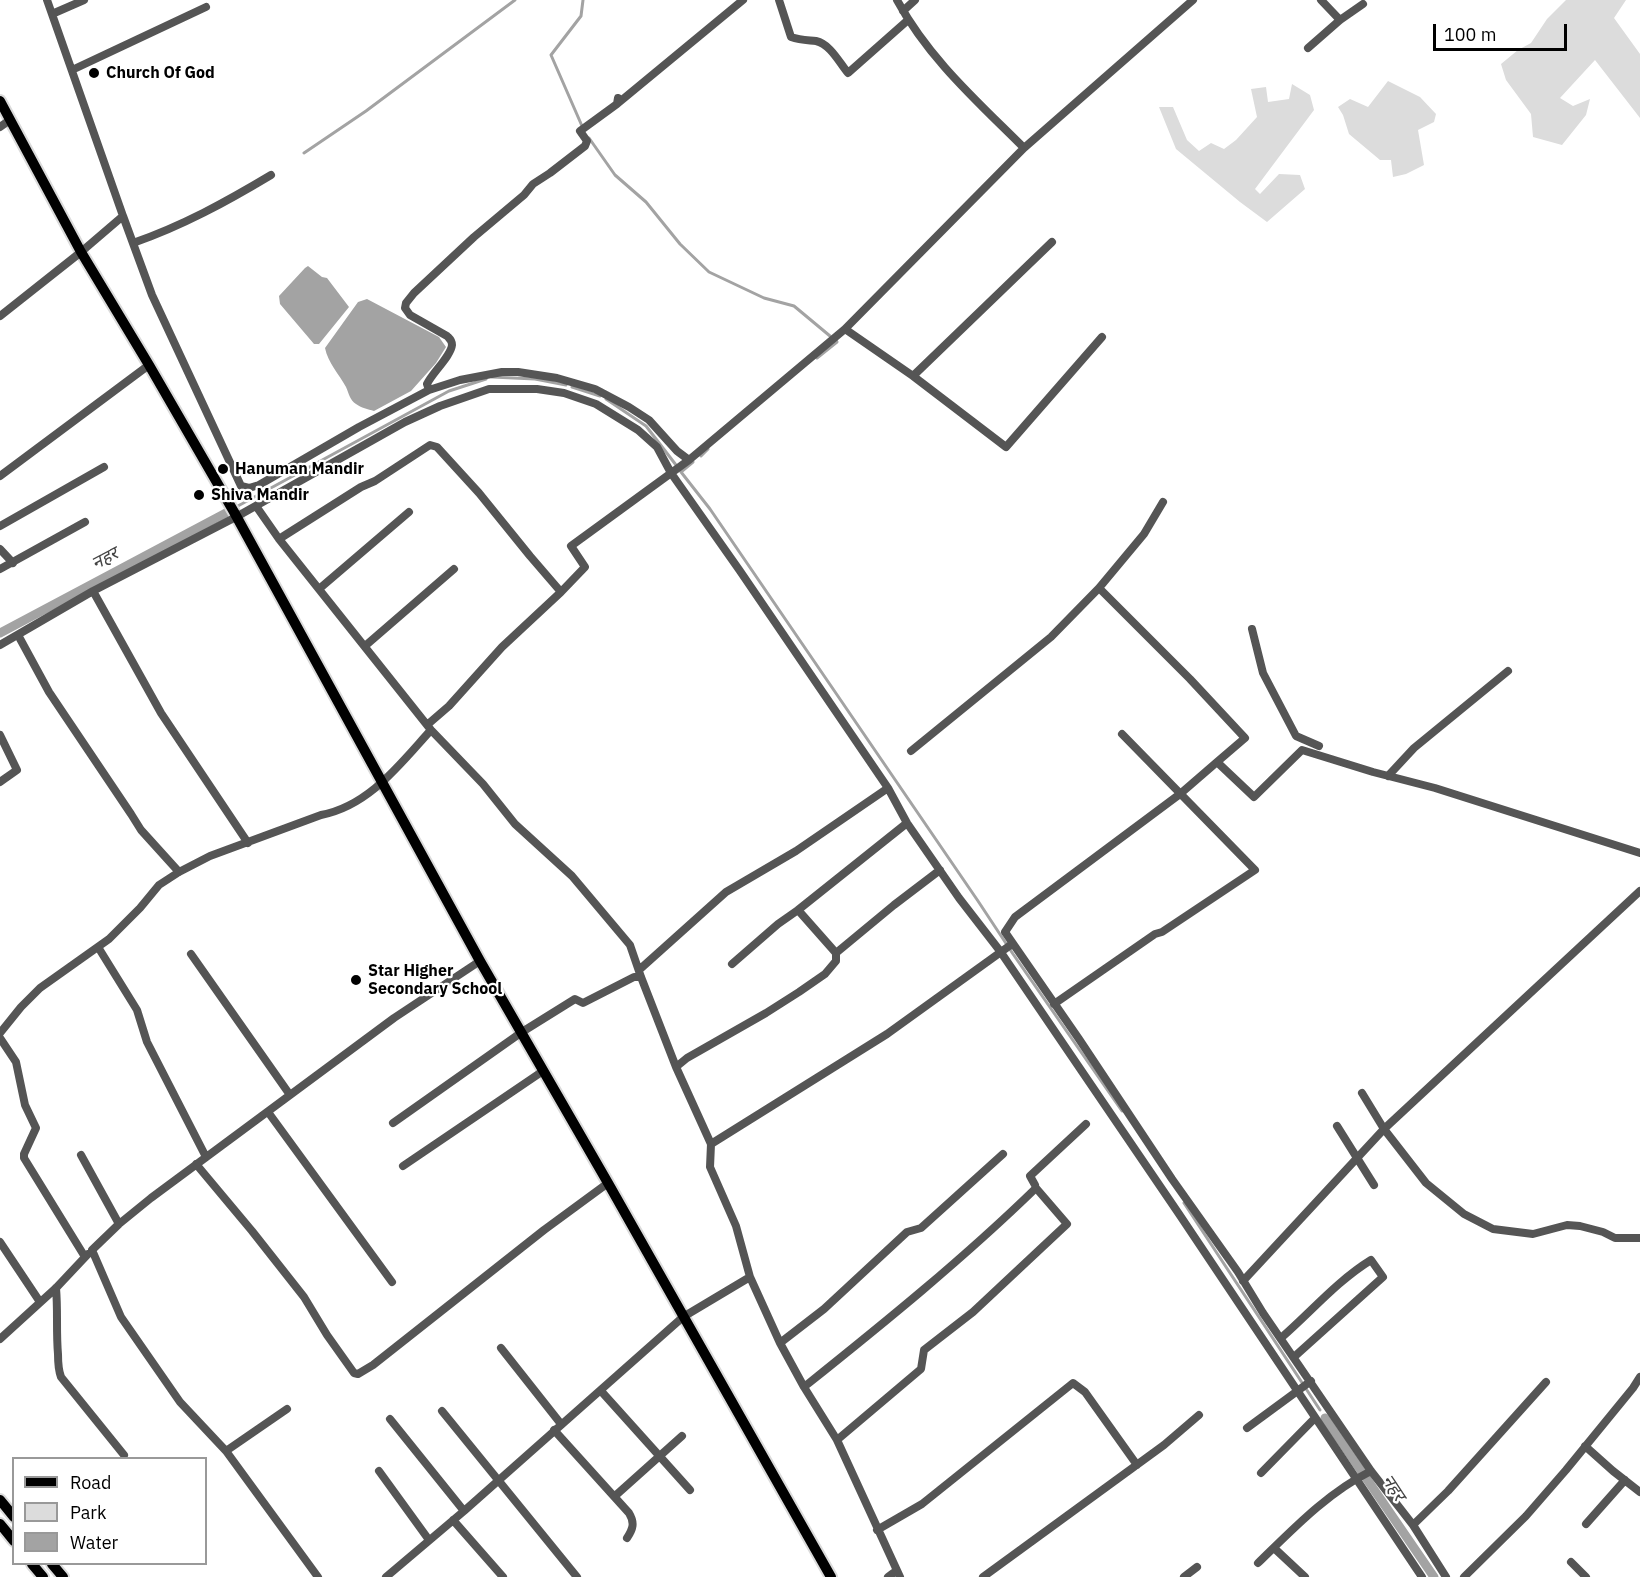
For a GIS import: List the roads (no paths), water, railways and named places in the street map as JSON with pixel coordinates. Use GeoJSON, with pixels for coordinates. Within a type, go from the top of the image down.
{"type":"FeatureCollection","features":[{"type":"Feature","properties":{"kind":"main road"},"geometry":{"type":"LineString","coordinates":[[0,101],[81,252],[236,517],[480,962],[831,1577]]}},
{"type":"Feature","properties":{"kind":"main road"},"geometry":{"type":"LineString","coordinates":[[0,1500],[12,1515]]}},
{"type":"Feature","properties":{"kind":"main road"},"geometry":{"type":"LineString","coordinates":[[0,1524],[12,1539]]}},
{"type":"Feature","properties":{"kind":"main road"},"geometry":{"type":"LineString","coordinates":[[34,1565],[43,1577]]}},
{"type":"Feature","properties":{"kind":"main road"},"geometry":{"type":"LineString","coordinates":[[54,1565],[63,1577]]}},
{"type":"Feature","properties":{"kind":"street"},"geometry":{"type":"LineString","coordinates":[[47,0],[152,295],[241,486],[249,488],[259,485],[359,427],[429,390],[460,380],[502,372],[557,378],[595,389],[649,420],[677,451],[689,460]]}},
{"type":"Feature","properties":{"kind":"street"},"geometry":{"type":"LineString","coordinates":[[52,14],[84,0]]}},
{"type":"Feature","properties":{"kind":"street"},"geometry":{"type":"LineString","coordinates":[[429,390],[427,384],[430,378],[452,345],[447,336],[410,315],[405,308],[414,293],[474,237],[524,195],[533,184],[585,146],[587,141],[580,131],[743,0]]}},
{"type":"Feature","properties":{"kind":"street"},"geometry":{"type":"LineString","coordinates":[[779,0],[791,37],[818,41],[827,46],[848,73],[908,20]]}},
{"type":"Feature","properties":{"kind":"street"},"geometry":{"type":"LineString","coordinates":[[897,0],[908,20],[947,72],[1024,148]]}},
{"type":"Feature","properties":{"kind":"street"},"geometry":{"type":"LineString","coordinates":[[903,10],[915,0]]}},
{"type":"Feature","properties":{"kind":"street"},"geometry":{"type":"LineString","coordinates":[[0,1033],[40,988],[109,939],[159,885],[210,856],[321,815],[337,812],[381,784],[502,647],[585,567],[571,546],[689,460],[845,329],[1024,148],[1193,0]]}},
{"type":"Feature","properties":{"kind":"street"},"geometry":{"type":"LineString","coordinates":[[1321,0],[1340,20]]}},
{"type":"Feature","properties":{"kind":"street"},"geometry":{"type":"LineString","coordinates":[[1308,48],[1340,20],[1363,4]]}},
{"type":"Feature","properties":{"kind":"street"},"geometry":{"type":"LineString","coordinates":[[72,70],[206,7]]}},
{"type":"Feature","properties":{"kind":"street"},"geometry":{"type":"LineString","coordinates":[[0,127],[10,120]]}},
{"type":"Feature","properties":{"kind":"street"},"geometry":{"type":"LineString","coordinates":[[133,243],[169,230],[219,206],[271,175]]}},
{"type":"Feature","properties":{"kind":"street"},"geometry":{"type":"LineString","coordinates":[[0,316],[123,216]]}},
{"type":"Feature","properties":{"kind":"street"},"geometry":{"type":"LineString","coordinates":[[913,376],[1052,242]]}},
{"type":"Feature","properties":{"kind":"street"},"geometry":{"type":"LineString","coordinates":[[845,329],[913,376],[1006,447],[1102,337]]}},
{"type":"Feature","properties":{"kind":"street"},"geometry":{"type":"LineString","coordinates":[[0,476],[149,365]]}},
{"type":"Feature","properties":{"kind":"street"},"geometry":{"type":"LineString","coordinates":[[0,645],[93,591],[236,517],[405,422],[440,406],[489,389],[564,393],[596,404],[638,430],[657,447],[671,473],[888,788],[907,823],[959,898],[1002,950],[1422,1577]]}},
{"type":"Feature","properties":{"kind":"street"},"geometry":{"type":"LineString","coordinates":[[279,539],[430,445],[437,447],[479,493],[561,592]]}},
{"type":"Feature","properties":{"kind":"street"},"geometry":{"type":"LineString","coordinates":[[0,526],[104,467]]}},
{"type":"Feature","properties":{"kind":"street"},"geometry":{"type":"LineString","coordinates":[[911,751],[1051,637],[1099,588],[1144,534],[1163,502]]}},
{"type":"Feature","properties":{"kind":"street"},"geometry":{"type":"LineString","coordinates":[[256,506],[279,539],[429,727],[483,784],[515,824],[572,876],[630,945],[676,1067],[711,1144],[710,1167],[736,1226],[750,1277],[780,1343],[837,1440],[898,1574],[888,1577]]}},
{"type":"Feature","properties":{"kind":"street"},"geometry":{"type":"LineString","coordinates":[[319,589],[409,512]]}},
{"type":"Feature","properties":{"kind":"street"},"geometry":{"type":"LineString","coordinates":[[0,570],[85,522]]}},
{"type":"Feature","properties":{"kind":"street"},"geometry":{"type":"LineString","coordinates":[[0,549],[13,562]]}},
{"type":"Feature","properties":{"kind":"street"},"geometry":{"type":"LineString","coordinates":[[365,646],[454,569]]}},
{"type":"Feature","properties":{"kind":"street"},"geometry":{"type":"LineString","coordinates":[[1099,588],[1245,738],[1180,794],[1015,918],[1005,932],[1371,1471],[1413,1525],[1446,1577]]}},
{"type":"Feature","properties":{"kind":"street"},"geometry":{"type":"LineString","coordinates":[[93,591],[161,713],[248,843]]}},
{"type":"Feature","properties":{"kind":"street"},"geometry":{"type":"LineString","coordinates":[[1252,629],[1263,673],[1296,736],[1319,746]]}},
{"type":"Feature","properties":{"kind":"street"},"geometry":{"type":"LineString","coordinates":[[18,635],[49,692],[141,830],[179,872]]}},
{"type":"Feature","properties":{"kind":"street"},"geometry":{"type":"LineString","coordinates":[[1388,776],[1414,748],[1508,671]]}},
{"type":"Feature","properties":{"kind":"street"},"geometry":{"type":"LineString","coordinates":[[1054,1004],[1155,934],[1255,870],[1122,734]]}},
{"type":"Feature","properties":{"kind":"street"},"geometry":{"type":"LineString","coordinates":[[0,735],[17,770],[0,782]]}},
{"type":"Feature","properties":{"kind":"street"},"geometry":{"type":"LineString","coordinates":[[1217,762],[1254,797],[1302,750],[1435,788],[1640,853]]}},
{"type":"Feature","properties":{"kind":"street"},"geometry":{"type":"LineString","coordinates":[[393,1123],[522,1032],[576,999],[583,1003],[640,974],[726,892],[796,851],[888,788]]}},
{"type":"Feature","properties":{"kind":"street"},"geometry":{"type":"LineString","coordinates":[[732,964],[778,924],[907,823]]}},
{"type":"Feature","properties":{"kind":"street"},"geometry":{"type":"LineString","coordinates":[[836,953],[940,870]]}},
{"type":"Feature","properties":{"kind":"street"},"geometry":{"type":"LineString","coordinates":[[1243,1281],[1384,1130],[1640,891]]}},
{"type":"Feature","properties":{"kind":"street"},"geometry":{"type":"LineString","coordinates":[[676,1067],[687,1058],[766,1013],[825,974],[836,961],[836,953],[798,910]]}},
{"type":"Feature","properties":{"kind":"street"},"geometry":{"type":"LineString","coordinates":[[711,1144],[887,1034],[1012,944]]}},
{"type":"Feature","properties":{"kind":"street"},"geometry":{"type":"LineString","coordinates":[[98,947],[137,1010],[147,1042],[206,1157]]}},
{"type":"Feature","properties":{"kind":"street"},"geometry":{"type":"LineString","coordinates":[[191,954],[290,1095]]}},
{"type":"Feature","properties":{"kind":"street"},"geometry":{"type":"LineString","coordinates":[[0,1339],[56,1288],[119,1224],[196,1164],[394,1018],[480,962]]}},
{"type":"Feature","properties":{"kind":"street"},"geometry":{"type":"LineString","coordinates":[[0,1038],[16,1062],[25,1105],[36,1128],[24,1158],[85,1257]]}},
{"type":"Feature","properties":{"kind":"street"},"geometry":{"type":"LineString","coordinates":[[403,1166],[543,1071]]}},
{"type":"Feature","properties":{"kind":"street"},"geometry":{"type":"LineString","coordinates":[[1362,1093],[1384,1130],[1426,1183],[1464,1214],[1493,1229],[1533,1234],[1567,1225],[1603,1232],[1615,1238],[1640,1238]]}},
{"type":"Feature","properties":{"kind":"street"},"geometry":{"type":"LineString","coordinates":[[268,1112],[392,1282]]}},
{"type":"Feature","properties":{"kind":"street"},"geometry":{"type":"LineString","coordinates":[[1035,1185],[1030,1176],[1086,1124]]}},
{"type":"Feature","properties":{"kind":"street"},"geometry":{"type":"LineString","coordinates":[[1337,1126],[1374,1185]]}},
{"type":"Feature","properties":{"kind":"street"},"geometry":{"type":"LineString","coordinates":[[780,1343],[824,1309],[907,1232],[921,1228],[1003,1154]]}},
{"type":"Feature","properties":{"kind":"street"},"geometry":{"type":"LineString","coordinates":[[81,1155],[119,1224]]}},
{"type":"Feature","properties":{"kind":"street"},"geometry":{"type":"LineString","coordinates":[[196,1164],[297,1289],[334,1345],[354,1372],[358,1374],[373,1365],[544,1230],[608,1183]]}},
{"type":"Feature","properties":{"kind":"street"},"geometry":{"type":"LineString","coordinates":[[804,1387],[906,1305],[1036,1188],[1067,1224],[973,1312],[924,1350],[921,1369],[837,1440]]}},
{"type":"Feature","properties":{"kind":"street"},"geometry":{"type":"LineString","coordinates":[[0,1242],[40,1302]]}},
{"type":"Feature","properties":{"kind":"street"},"geometry":{"type":"LineString","coordinates":[[92,1250],[121,1317],[180,1402],[226,1451],[318,1577]]}},
{"type":"Feature","properties":{"kind":"street"},"geometry":{"type":"LineString","coordinates":[[1281,1338],[1330,1292],[1371,1260],[1383,1276],[1294,1358]]}},
{"type":"Feature","properties":{"kind":"street"},"geometry":{"type":"LineString","coordinates":[[386,1577],[464,1512],[683,1317],[750,1277]]}},
{"type":"Feature","properties":{"kind":"street"},"geometry":{"type":"LineString","coordinates":[[56,1288],[57,1369],[124,1455]]}},
{"type":"Feature","properties":{"kind":"street"},"geometry":{"type":"LineString","coordinates":[[501,1348],[589,1470],[629,1513],[633,1521],[627,1538]]}},
{"type":"Feature","properties":{"kind":"street"},"geometry":{"type":"LineString","coordinates":[[1464,1577],[1521,1521],[1640,1377]]}},
{"type":"Feature","properties":{"kind":"street"},"geometry":{"type":"LineString","coordinates":[[1247,1428],[1311,1382]]}},
{"type":"Feature","properties":{"kind":"street"},"geometry":{"type":"LineString","coordinates":[[1413,1525],[1448,1491],[1546,1382]]}},
{"type":"Feature","properties":{"kind":"street"},"geometry":{"type":"LineString","coordinates":[[877,1530],[922,1504],[1073,1383],[1084,1392],[1137,1465]]}},
{"type":"Feature","properties":{"kind":"street"},"geometry":{"type":"LineString","coordinates":[[601,1391],[690,1490]]}},
{"type":"Feature","properties":{"kind":"street"},"geometry":{"type":"LineString","coordinates":[[226,1451],[287,1408]]}},
{"type":"Feature","properties":{"kind":"street"},"geometry":{"type":"LineString","coordinates":[[442,1411],[577,1577]]}},
{"type":"Feature","properties":{"kind":"street"},"geometry":{"type":"LineString","coordinates":[[983,1577],[1164,1445],[1199,1415]]}},
{"type":"Feature","properties":{"kind":"street"},"geometry":{"type":"LineString","coordinates":[[1261,1473],[1315,1418]]}},
{"type":"Feature","properties":{"kind":"street"},"geometry":{"type":"LineString","coordinates":[[390,1419],[464,1512]]}},
{"type":"Feature","properties":{"kind":"street"},"geometry":{"type":"LineString","coordinates":[[615,1496],[682,1436]]}},
{"type":"Feature","properties":{"kind":"street"},"geometry":{"type":"LineString","coordinates":[[1585,1446],[1640,1492]]}},
{"type":"Feature","properties":{"kind":"street"},"geometry":{"type":"LineString","coordinates":[[379,1471],[429,1540]]}},
{"type":"Feature","properties":{"kind":"street"},"geometry":{"type":"LineString","coordinates":[[1258,1563],[1324,1500],[1356,1478],[1371,1471]]}},
{"type":"Feature","properties":{"kind":"street"},"geometry":{"type":"LineString","coordinates":[[1586,1524],[1624,1480]]}},
{"type":"Feature","properties":{"kind":"street"},"geometry":{"type":"LineString","coordinates":[[453,1520],[503,1577]]}},
{"type":"Feature","properties":{"kind":"street"},"geometry":{"type":"LineString","coordinates":[[1274,1548],[1305,1577]]}},
{"type":"Feature","properties":{"kind":"street"},"geometry":{"type":"LineString","coordinates":[[1571,1562],[1586,1577]]}},
{"type":"Feature","properties":{"kind":"street"},"geometry":{"type":"LineString","coordinates":[[1184,1577],[1197,1567]]}},
{"type":"Feature","properties":{"kind":"water"},"geometry":{"type":"Polygon","coordinates":[[[308,266],[322,277],[327,278],[349,307],[319,344],[314,344],[280,304],[279,296],[308,266]]]}},
{"type":"Feature","properties":{"kind":"water"},"geometry":{"type":"Polygon","coordinates":[[[367,299],[439,337],[446,347],[436,363],[411,391],[374,411],[352,401],[325,348],[358,302],[367,299]]]}},
{"type":"Feature","properties":{"kind":"waterway"},"geometry":{"type":"LineString","coordinates":[[304,153],[366,111],[515,0]]}},
{"type":"Feature","properties":{"kind":"waterway"},"geometry":{"type":"LineString","coordinates":[[582,126],[551,55],[581,16],[583,0]]}},
{"type":"Feature","properties":{"kind":"waterway"},"geometry":{"type":"LineString","coordinates":[[589,138],[615,175],[646,202],[680,244],[709,272],[764,298],[794,306],[830,336]]}},
{"type":"Feature","properties":{"kind":"waterway"},"geometry":{"type":"LineString","coordinates":[[817,358],[837,342],[836,340]]}},
{"type":"Feature","properties":{"kind":"waterway"},"geometry":{"type":"LineString","coordinates":[[492,377],[535,379],[566,385]]}},
{"type":"Feature","properties":{"kind":"waterway"},"geometry":{"type":"LineString","coordinates":[[236,507],[449,391],[486,379]]}},
{"type":"Feature","properties":{"kind":"waterway"},"geometry":{"type":"LineString","coordinates":[[572,387],[600,396]]}},
{"type":"Feature","properties":{"kind":"waterway"},"geometry":{"type":"LineString","coordinates":[[606,399],[646,426],[676,465]]}},
{"type":"Feature","properties":{"kind":"waterway"},"geometry":{"type":"LineString","coordinates":[[701,456],[708,449]]}},
{"type":"Feature","properties":{"kind":"waterway"},"geometry":{"type":"LineString","coordinates":[[693,462],[681,472],[710,509],[1122,1111]]}},
{"type":"Feature","properties":{"kind":"waterway","name":"नहर"},"geometry":{"type":"LineString","coordinates":[[0,633],[226,513]]}},
{"type":"Feature","properties":{"kind":"waterway"},"geometry":{"type":"LineString","coordinates":[[1184,1203],[1320,1410]]}},
{"type":"Feature","properties":{"kind":"waterway","name":"नहर"},"geometry":{"type":"LineString","coordinates":[[1325,1418],[1434,1577]]}},
{"type":"Feature","properties":{"kind":"place","name":"Church Of God"},"geometry":{"type":"Point","coordinates":[94,73]}},
{"type":"Feature","properties":{"kind":"place","name":"Hanuman Mandir"},"geometry":{"type":"Point","coordinates":[223,469]}},
{"type":"Feature","properties":{"kind":"place","name":"Shiva Mandir"},"geometry":{"type":"Point","coordinates":[199,495]}},
{"type":"Feature","properties":{"kind":"place","name":"Star Higher Secondary School"},"geometry":{"type":"Point","coordinates":[356,980]}}]}
